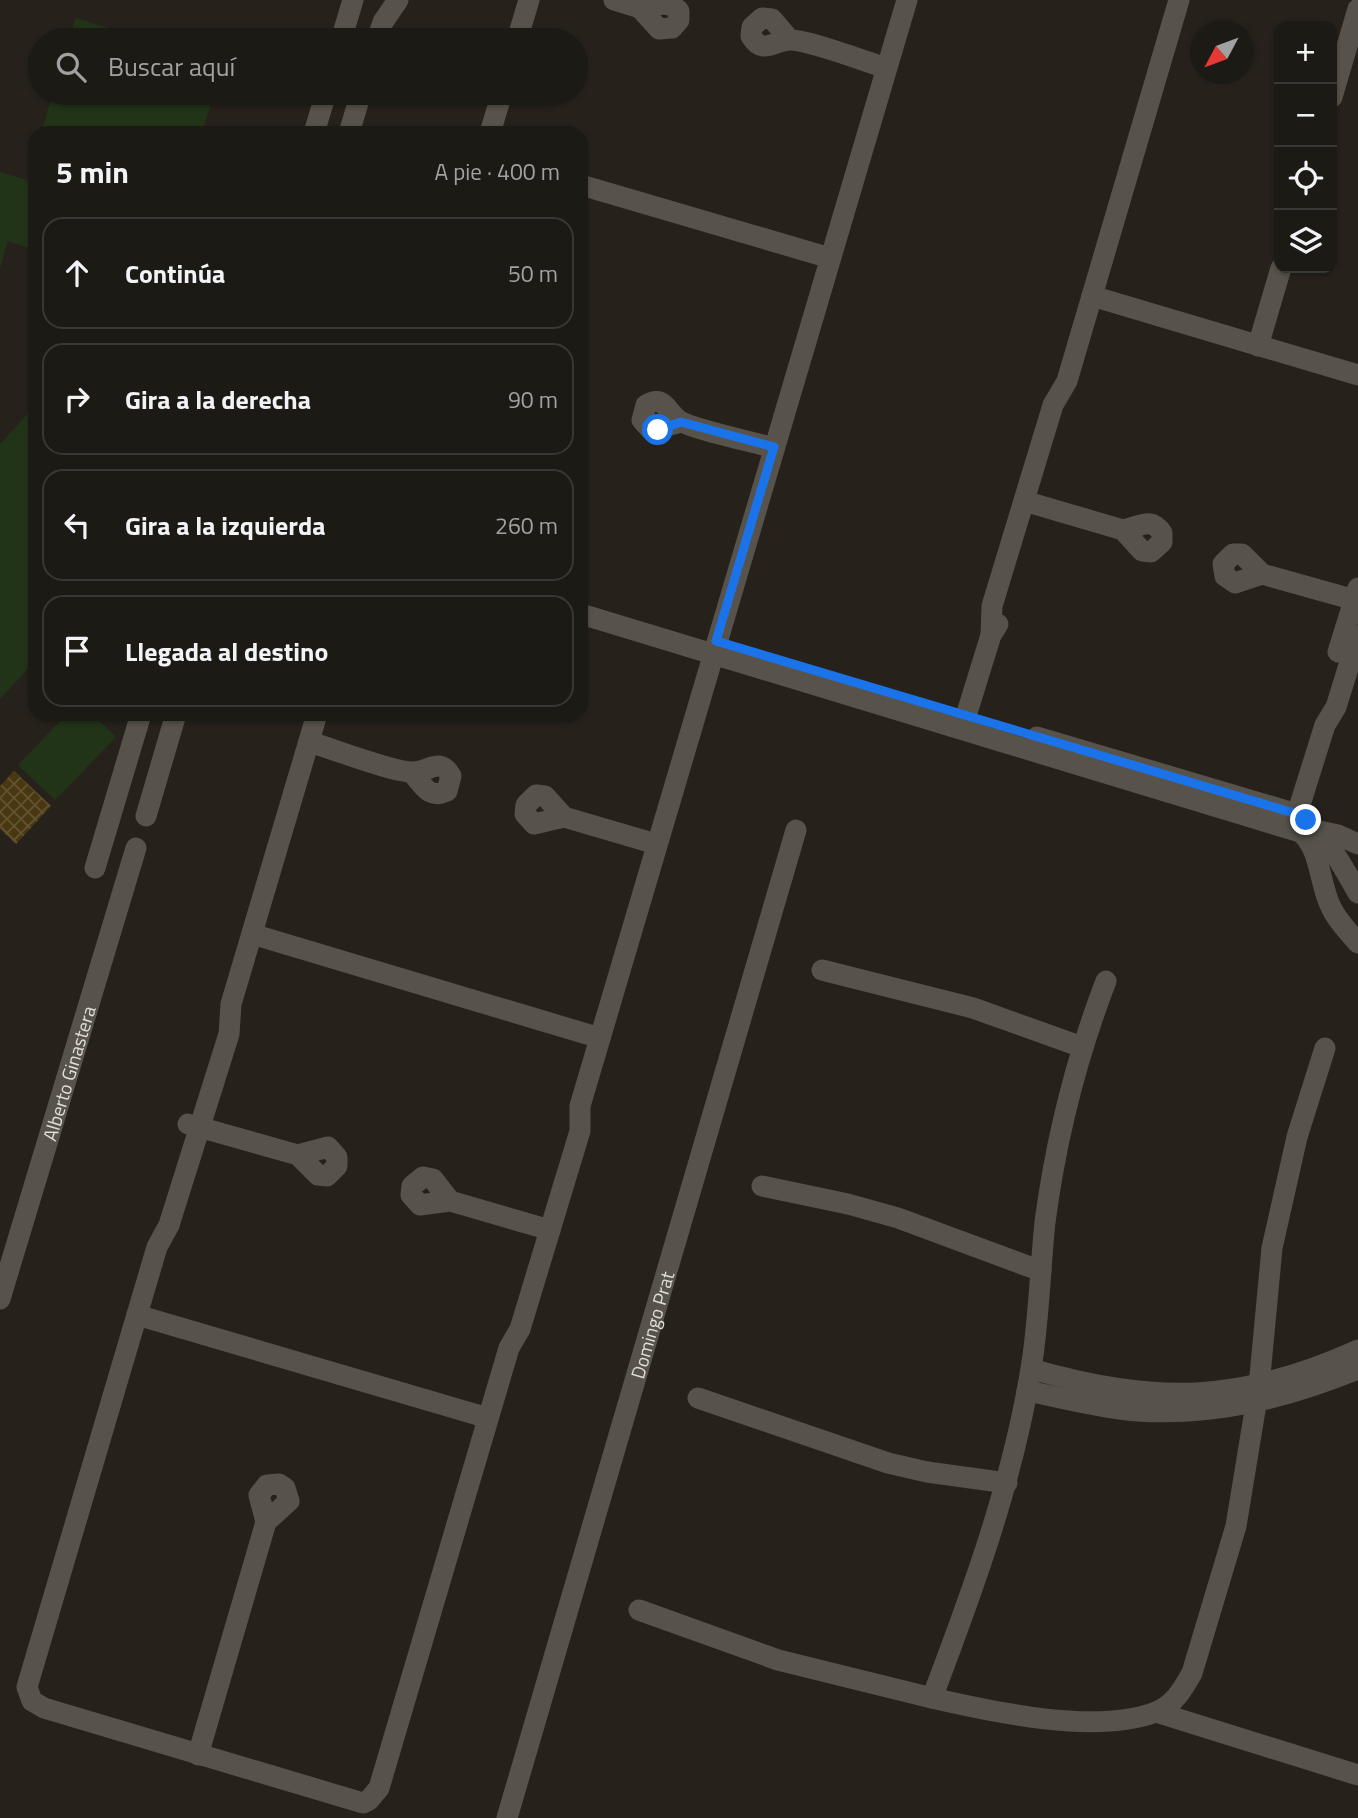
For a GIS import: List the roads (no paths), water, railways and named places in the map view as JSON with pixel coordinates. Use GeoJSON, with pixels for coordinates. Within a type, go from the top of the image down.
{"type":"FeatureCollection","features":[{"type":"Feature","properties":{"kind":"street"},"geometry":{"type":"LineString","coordinates":[[345,28],[354,0]]}},
{"type":"Feature","properties":{"kind":"street"},"geometry":{"type":"LineString","coordinates":[[381,28],[398,0]]}},
{"type":"Feature","properties":{"kind":"street"},"geometry":{"type":"LineString","coordinates":[[521,28],[529,0]]}},
{"type":"Feature","properties":{"kind":"street"},"geometry":{"type":"LineString","coordinates":[[614,0],[640,8]]}},
{"type":"Feature","properties":{"kind":"street"},"geometry":{"type":"LineString","coordinates":[[315,721],[231,1004],[216,1031],[193,1125],[156,1220],[157,1247],[27,1686],[32,1701],[44,1708],[357,1802],[369,1800],[375,1794],[509,1348],[509,1325],[544,1228],[568,1126],[580,1106],[906,0]]}},
{"type":"Feature","properties":{"kind":"street"},"geometry":{"type":"LineString","coordinates":[[964,722],[991,635],[992,606],[1031,503],[1053,405],[1067,381],[1179,0]]}},
{"type":"Feature","properties":{"kind":"street"},"geometry":{"type":"LineString","coordinates":[[1336,84],[1358,9]]}},
{"type":"Feature","properties":{"kind":"street"},"geometry":{"type":"LineString","coordinates":[[790,40],[886,68]]}},
{"type":"Feature","properties":{"kind":"street"},"geometry":{"type":"LineString","coordinates":[[316,126],[322,105]]}},
{"type":"Feature","properties":{"kind":"street"},"geometry":{"type":"LineString","coordinates":[[351,126],[357,105]]}},
{"type":"Feature","properties":{"kind":"street"},"geometry":{"type":"LineString","coordinates":[[492,126],[498,105]]}},
{"type":"Feature","properties":{"kind":"street"},"geometry":{"type":"LineString","coordinates":[[588,187],[831,258]]}},
{"type":"Feature","properties":{"kind":"street"},"geometry":{"type":"LineString","coordinates":[[1258,345],[1280,273]]}},
{"type":"Feature","properties":{"kind":"street"},"geometry":{"type":"LineString","coordinates":[[1092,296],[1358,375]]}},
{"type":"Feature","properties":{"kind":"street"},"geometry":{"type":"LineString","coordinates":[[681,422],[774,447]]}},
{"type":"Feature","properties":{"kind":"street"},"geometry":{"type":"LineString","coordinates":[[1031,503],[1123,530]]}},
{"type":"Feature","properties":{"kind":"street"},"geometry":{"type":"LineString","coordinates":[[1262,574],[1357,597],[1322,703],[1325,726]]}},
{"type":"Feature","properties":{"kind":"street"},"geometry":{"type":"LineString","coordinates":[[588,603],[714,647],[1303,828],[1338,835],[1358,844]]}},
{"type":"Feature","properties":{"kind":"street"},"geometry":{"type":"LineString","coordinates":[[588,616],[714,647]]}},
{"type":"Feature","properties":{"kind":"street"},"geometry":{"type":"LineString","coordinates":[[1358,636],[1336,708],[1325,726],[1303,828],[1332,910],[1358,943]]}},
{"type":"Feature","properties":{"kind":"street"},"geometry":{"type":"LineString","coordinates":[[96,868],[139,721]]}},
{"type":"Feature","properties":{"kind":"street"},"geometry":{"type":"LineString","coordinates":[[146,816],[174,721]]}},
{"type":"Feature","properties":{"kind":"street"},"geometry":{"type":"LineString","coordinates":[[309,742],[412,773]]}},
{"type":"Feature","properties":{"kind":"street"},"geometry":{"type":"LineString","coordinates":[[564,817],[656,845]]}},
{"type":"Feature","properties":{"kind":"street"},"geometry":{"type":"LineString","coordinates":[[1303,828],[1358,894]]}},
{"type":"Feature","properties":{"kind":"street","name":"Domingo Prat"},"geometry":{"type":"LineString","coordinates":[[508,1818],[796,830]]}},
{"type":"Feature","properties":{"kind":"street","name":"Alberto Ginastera"},"geometry":{"type":"LineString","coordinates":[[0,1299],[136,848]]}},
{"type":"Feature","properties":{"kind":"street"},"geometry":{"type":"LineString","coordinates":[[252,934],[600,1038]]}},
{"type":"Feature","properties":{"kind":"street"},"geometry":{"type":"LineString","coordinates":[[822,970],[973,1008],[1082,1047]]}},
{"type":"Feature","properties":{"kind":"street"},"geometry":{"type":"LineString","coordinates":[[932,1698],[989,1544],[1007,1483],[1031,1369],[1054,1169],[1082,1047],[1106,981]]}},
{"type":"Feature","properties":{"kind":"street"},"geometry":{"type":"LineString","coordinates":[[639,1610],[778,1660],[932,1698],[1034,1717],[1094,1720],[1129,1717],[1156,1712],[1181,1693],[1192,1673],[1236,1526],[1258,1395],[1272,1248],[1297,1137],[1325,1048]]}},
{"type":"Feature","properties":{"kind":"street"},"geometry":{"type":"LineString","coordinates":[[193,1125],[298,1155]]}},
{"type":"Feature","properties":{"kind":"street"},"geometry":{"type":"LineString","coordinates":[[762,1186],[848,1204],[898,1218],[1041,1271]]}},
{"type":"Feature","properties":{"kind":"street"},"geometry":{"type":"LineString","coordinates":[[450,1201],[544,1228]]}},
{"type":"Feature","properties":{"kind":"street"},"geometry":{"type":"LineString","coordinates":[[137,1315],[488,1418]]}},
{"type":"Feature","properties":{"kind":"street"},"geometry":{"type":"LineString","coordinates":[[1031,1369],[1083,1384],[1148,1392],[1258,1395],[1358,1350]]}},
{"type":"Feature","properties":{"kind":"street"},"geometry":{"type":"LineString","coordinates":[[1027,1391],[1089,1405],[1138,1411],[1181,1411],[1258,1395],[1316,1387],[1358,1369]]}},
{"type":"Feature","properties":{"kind":"street"},"geometry":{"type":"LineString","coordinates":[[698,1398],[888,1463],[927,1472],[1007,1483]]}},
{"type":"Feature","properties":{"kind":"street"},"geometry":{"type":"LineString","coordinates":[[198,1755],[266,1522]]}},
{"type":"Feature","properties":{"kind":"street"},"geometry":{"type":"LineString","coordinates":[[1156,1712],[1358,1775]]}}]}
